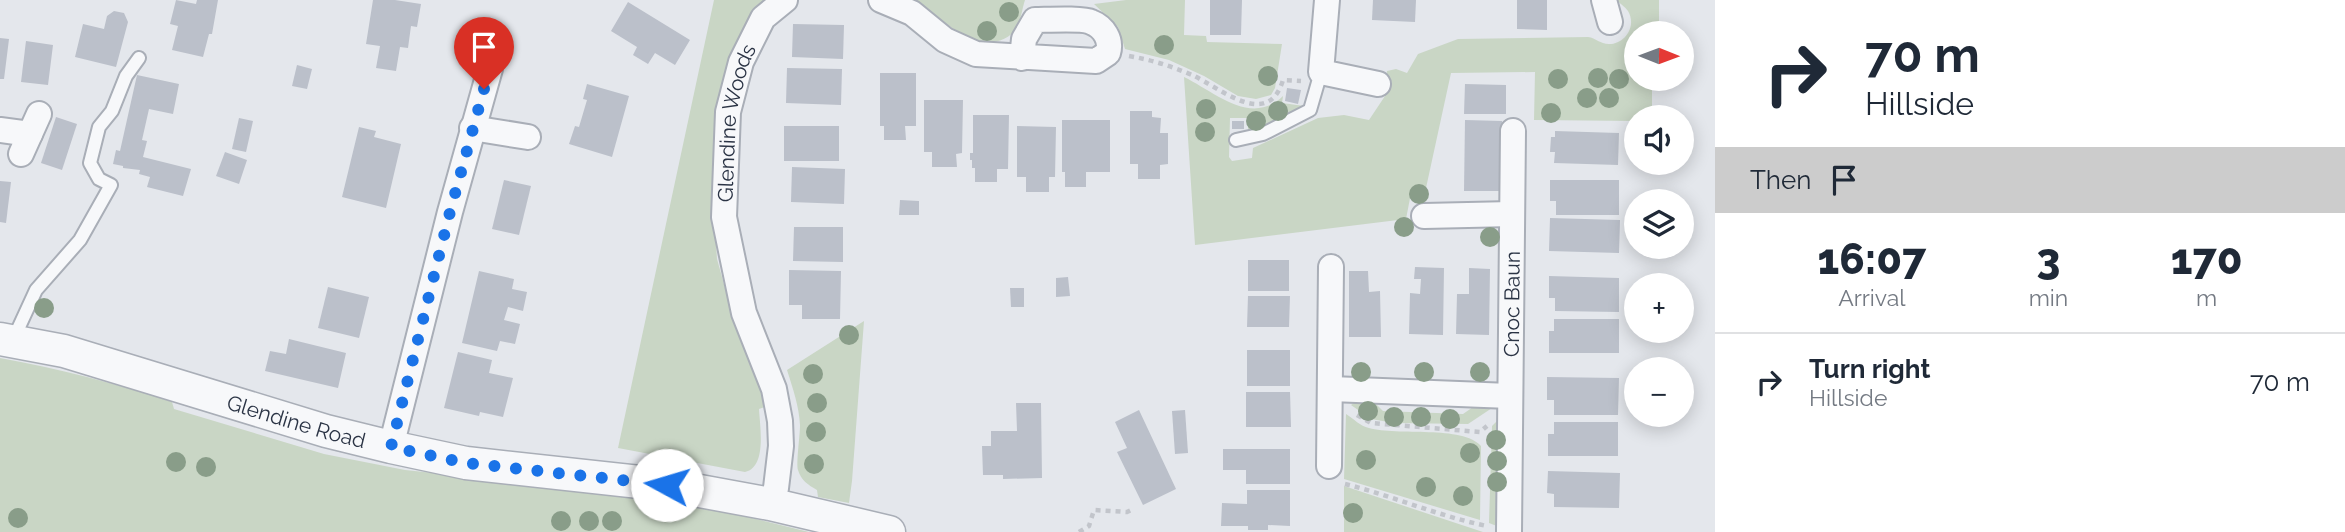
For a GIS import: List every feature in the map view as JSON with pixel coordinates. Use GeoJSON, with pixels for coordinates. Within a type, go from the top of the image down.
{"type":"FeatureCollection","features":[{"type":"Feature","properties":{"kind":"street","name":"Glendine Woods"},"geometry":{"type":"LineString","coordinates":[[771,504],[776,488],[781,446],[780,421],[774,389],[744,313],[723,218],[728,112],[741,62],[763,18],[785,0]]}},
{"type":"Feature","properties":{"kind":"street"},"geometry":{"type":"LineString","coordinates":[[881,0],[912,12],[945,40],[976,54],[1023,58],[1096,61],[1108,53],[1110,41],[1107,35],[1091,22],[1035,20],[1024,39],[1023,58]]}},
{"type":"Feature","properties":{"kind":"street"},"geometry":{"type":"LineString","coordinates":[[1327,0],[1321,72],[1378,84]]}},
{"type":"Feature","properties":{"kind":"street"},"geometry":{"type":"LineString","coordinates":[[391,447],[472,128],[490,69]]}},
{"type":"Feature","properties":{"kind":"street"},"geometry":{"type":"LineString","coordinates":[[472,128],[528,137]]}},
{"type":"Feature","properties":{"kind":"street"},"geometry":{"type":"LineString","coordinates":[[0,131],[30,134]]}},
{"type":"Feature","properties":{"kind":"street","name":"Cnoc Baun"},"geometry":{"type":"LineString","coordinates":[[1509,532],[1513,131]]}},
{"type":"Feature","properties":{"kind":"street"},"geometry":{"type":"LineString","coordinates":[[1424,216],[1512,214]]}},
{"type":"Feature","properties":{"kind":"street"},"geometry":{"type":"LineString","coordinates":[[1329,466],[1334,389],[1331,267]]}},
{"type":"Feature","properties":{"kind":"street","name":"Glendine Road"},"geometry":{"type":"LineString","coordinates":[[6,340],[76,355],[326,431],[391,447],[466,463],[667,485],[771,504],[889,532]]}},
{"type":"Feature","properties":{"kind":"street"},"geometry":{"type":"LineString","coordinates":[[1334,389],[1510,400]]}},
{"type":"Feature","properties":{"kind":"lane"},"geometry":{"type":"LineString","coordinates":[[6,340],[36,290],[80,240],[111,185],[99,179],[90,163],[99,127],[112,111],[126,76],[139,58]]}},
{"type":"Feature","properties":{"kind":"lane"},"geometry":{"type":"LineString","coordinates":[[1236,140],[1263,134],[1310,110],[1321,72]]}},
{"type":"Feature","properties":{"kind":"path"},"geometry":{"type":"LineString","coordinates":[[1108,53],[1164,63],[1197,78],[1222,94],[1250,103],[1272,98],[1280,90],[1283,80],[1304,81],[1321,72]]}},
{"type":"Feature","properties":{"kind":"path"},"geometry":{"type":"LineString","coordinates":[[1334,389],[1354,414],[1371,423],[1480,432],[1510,400]]}},
{"type":"Feature","properties":{"kind":"path"},"geometry":{"type":"LineString","coordinates":[[1079,532],[1089,526],[1094,510],[1127,512],[1133,509]]}},
{"type":"Feature","properties":{"kind":"green space"},"geometry":{"type":"Polygon","coordinates":[[[714,0],[772,0],[713,198],[717,259],[737,331],[768,406],[759,409],[761,445],[757,463],[745,472],[618,448],[714,0]]]}},
{"type":"Feature","properties":{"kind":"green space"},"geometry":{"type":"Polygon","coordinates":[[[914,0],[1025,0],[1013,33],[994,42],[979,42],[966,38],[914,0]]]}},
{"type":"Feature","properties":{"kind":"green space"},"geometry":{"type":"Polygon","coordinates":[[[1126,0],[1185,0],[1184,35],[1206,36],[1207,42],[1282,44],[1275,88],[1271,95],[1256,99],[1238,96],[1169,60],[1125,49],[1118,27],[1094,4],[1126,0]]]}},
{"type":"Feature","properties":{"kind":"green space"},"geometry":{"type":"Polygon","coordinates":[[[1616,0],[1659,0],[1659,21],[1631,21],[1624,7],[1616,0]]]}},
{"type":"Feature","properties":{"kind":"green space"},"geometry":{"type":"Polygon","coordinates":[[[1588,37],[1606,44],[1624,38],[1624,91],[1652,91],[1652,105],[1624,105],[1624,121],[1534,120],[1535,72],[1451,73],[1426,188],[1412,188],[1406,219],[1195,245],[1184,77],[1233,104],[1246,108],[1271,105],[1283,96],[1282,103],[1304,106],[1262,128],[1248,132],[1248,118],[1230,118],[1229,157],[1232,161],[1252,158],[1253,148],[1318,118],[1344,115],[1369,120],[1385,96],[1387,71],[1396,69],[1407,73],[1418,54],[1458,39],[1588,37]]]}},
{"type":"Feature","properties":{"kind":"green space"},"geometry":{"type":"Polygon","coordinates":[[[864,321],[849,503],[818,497],[817,490],[799,474],[799,418],[787,370],[864,321]]]}},
{"type":"Feature","properties":{"kind":"green space"},"geometry":{"type":"Polygon","coordinates":[[[0,358],[130,389],[172,402],[174,409],[324,454],[405,470],[670,498],[809,532],[0,532],[0,358]]]}},
{"type":"Feature","properties":{"kind":"green space"},"geometry":{"type":"Polygon","coordinates":[[[1357,401],[1374,402],[1383,411],[1463,414],[1476,405],[1492,408],[1468,424],[1394,423],[1371,419],[1351,405],[1357,401]]]}},
{"type":"Feature","properties":{"kind":"green space"},"geometry":{"type":"Polygon","coordinates":[[[1346,414],[1369,428],[1460,435],[1481,446],[1480,520],[1344,479],[1346,414]]]}},
{"type":"Feature","properties":{"kind":"green space"},"geometry":{"type":"Polygon","coordinates":[[[1501,417],[1502,528],[1489,523],[1492,426],[1501,417]]]}},
{"type":"Feature","properties":{"kind":"green space"},"geometry":{"type":"Polygon","coordinates":[[[1344,486],[1483,532],[1344,532],[1344,486]]]}},
{"type":"Feature","properties":{"kind":"building"},"geometry":{"type":"Polygon","coordinates":[[[176,0],[196,4],[197,0],[218,0],[212,34],[209,34],[203,57],[172,50],[178,26],[170,24],[176,0]]]}},
{"type":"Feature","properties":{"kind":"building"},"geometry":{"type":"Polygon","coordinates":[[[373,0],[421,4],[417,27],[411,26],[408,48],[400,47],[396,71],[376,68],[380,46],[366,44],[373,0]]]}},
{"type":"Feature","properties":{"kind":"building"},"geometry":{"type":"Polygon","coordinates":[[[1210,0],[1242,0],[1241,35],[1210,35],[1210,0]]]}},
{"type":"Feature","properties":{"kind":"building"},"geometry":{"type":"Polygon","coordinates":[[[1373,0],[1416,0],[1415,22],[1372,20],[1373,0]]]}},
{"type":"Feature","properties":{"kind":"building"},"geometry":{"type":"Polygon","coordinates":[[[1517,0],[1547,0],[1547,30],[1517,29],[1517,0]]]}},
{"type":"Feature","properties":{"kind":"building"},"geometry":{"type":"Polygon","coordinates":[[[628,2],[690,40],[675,65],[655,53],[648,64],[633,55],[637,47],[611,31],[628,2]]]}},
{"type":"Feature","properties":{"kind":"building"},"geometry":{"type":"Polygon","coordinates":[[[114,11],[124,13],[128,22],[116,67],[75,57],[83,24],[104,29],[107,16],[114,11]]]}},
{"type":"Feature","properties":{"kind":"building"},"geometry":{"type":"Polygon","coordinates":[[[793,24],[844,25],[843,59],[792,57],[793,24]]]}},
{"type":"Feature","properties":{"kind":"building"},"geometry":{"type":"Polygon","coordinates":[[[0,38],[9,39],[4,79],[0,79],[0,38]]]}},
{"type":"Feature","properties":{"kind":"building"},"geometry":{"type":"Polygon","coordinates":[[[26,41],[53,45],[48,85],[21,82],[26,41]]]}},
{"type":"Feature","properties":{"kind":"building"},"geometry":{"type":"Polygon","coordinates":[[[297,65],[312,69],[307,89],[292,86],[297,65]]]}},
{"type":"Feature","properties":{"kind":"building"},"geometry":{"type":"Polygon","coordinates":[[[787,68],[842,69],[841,105],[786,103],[787,68]]]}},
{"type":"Feature","properties":{"kind":"building"},"geometry":{"type":"Polygon","coordinates":[[[880,73],[916,73],[916,126],[905,126],[906,140],[884,140],[884,126],[880,126],[880,73]]]}},
{"type":"Feature","properties":{"kind":"building"},"geometry":{"type":"Polygon","coordinates":[[[137,75],[179,84],[173,114],[149,109],[142,140],[147,141],[143,157],[191,169],[183,196],[147,187],[150,177],[139,174],[140,170],[113,164],[116,150],[120,151],[137,75]]]}},
{"type":"Feature","properties":{"kind":"building"},"geometry":{"type":"Polygon","coordinates":[[[587,84],[629,96],[612,157],[569,144],[575,126],[579,127],[587,100],[583,99],[587,84]]]}},
{"type":"Feature","properties":{"kind":"building"},"geometry":{"type":"Polygon","coordinates":[[[1465,84],[1506,85],[1506,114],[1464,114],[1465,84]]]}},
{"type":"Feature","properties":{"kind":"building"},"geometry":{"type":"Polygon","coordinates":[[[1287,88],[1301,90],[1298,104],[1285,101],[1287,88]]]}},
{"type":"Feature","properties":{"kind":"building"},"geometry":{"type":"Polygon","coordinates":[[[924,100],[963,100],[962,153],[956,154],[957,167],[932,167],[932,152],[924,152],[924,100]]]}},
{"type":"Feature","properties":{"kind":"building"},"geometry":{"type":"Polygon","coordinates":[[[1130,111],[1152,111],[1152,117],[1161,118],[1160,133],[1168,133],[1168,164],[1160,165],[1160,179],[1138,179],[1138,164],[1130,164],[1130,111]]]}},
{"type":"Feature","properties":{"kind":"building"},"geometry":{"type":"Polygon","coordinates":[[[973,115],[1009,115],[1008,169],[997,169],[997,182],[975,182],[975,168],[972,168],[970,160],[970,153],[973,153],[973,115]]]}},
{"type":"Feature","properties":{"kind":"building"},"geometry":{"type":"Polygon","coordinates":[[[56,117],[77,124],[62,170],[41,163],[56,117]]]}},
{"type":"Feature","properties":{"kind":"building"},"geometry":{"type":"Polygon","coordinates":[[[239,118],[253,121],[246,152],[232,149],[239,118]]]}},
{"type":"Feature","properties":{"kind":"building"},"geometry":{"type":"Polygon","coordinates":[[[1062,120],[1110,120],[1110,172],[1086,172],[1086,187],[1065,187],[1065,172],[1062,172],[1062,120]]]}},
{"type":"Feature","properties":{"kind":"building"},"geometry":{"type":"Polygon","coordinates":[[[1465,120],[1502,121],[1500,191],[1464,191],[1465,120]]]}},
{"type":"Feature","properties":{"kind":"building"},"geometry":{"type":"Polygon","coordinates":[[[1232,121],[1244,121],[1244,129],[1232,129],[1232,121]]]}},
{"type":"Feature","properties":{"kind":"building"},"geometry":{"type":"Polygon","coordinates":[[[784,126],[839,126],[839,161],[784,161],[784,126]]]}},
{"type":"Feature","properties":{"kind":"building"},"geometry":{"type":"Polygon","coordinates":[[[1017,126],[1056,127],[1055,177],[1049,177],[1049,192],[1026,192],[1026,177],[1017,177],[1017,126]]]}},
{"type":"Feature","properties":{"kind":"building"},"geometry":{"type":"Polygon","coordinates":[[[359,127],[376,131],[374,137],[401,144],[386,208],[342,197],[359,127]]]}},
{"type":"Feature","properties":{"kind":"building"},"geometry":{"type":"Polygon","coordinates":[[[1555,131],[1619,133],[1618,165],[1554,163],[1555,152],[1550,152],[1551,137],[1555,137],[1555,131]]]}},
{"type":"Feature","properties":{"kind":"building"},"geometry":{"type":"Polygon","coordinates":[[[225,152],[247,160],[239,184],[216,176],[225,152]]]}},
{"type":"Feature","properties":{"kind":"building"},"geometry":{"type":"Polygon","coordinates":[[[792,167],[845,169],[844,204],[791,202],[792,167]]]}},
{"type":"Feature","properties":{"kind":"building"},"geometry":{"type":"Polygon","coordinates":[[[504,180],[531,186],[519,235],[492,229],[504,180]]]}},
{"type":"Feature","properties":{"kind":"building"},"geometry":{"type":"Polygon","coordinates":[[[1550,180],[1619,180],[1619,215],[1556,215],[1556,201],[1550,201],[1550,180]]]}},
{"type":"Feature","properties":{"kind":"building"},"geometry":{"type":"Polygon","coordinates":[[[0,181],[11,182],[6,223],[0,222],[0,181]]]}},
{"type":"Feature","properties":{"kind":"building"},"geometry":{"type":"Polygon","coordinates":[[[900,200],[919,201],[919,215],[899,215],[900,200]]]}},
{"type":"Feature","properties":{"kind":"building"},"geometry":{"type":"Polygon","coordinates":[[[1550,218],[1620,220],[1619,253],[1549,251],[1550,218]]]}},
{"type":"Feature","properties":{"kind":"building"},"geometry":{"type":"Polygon","coordinates":[[[794,227],[843,227],[843,262],[793,261],[794,227]]]}},
{"type":"Feature","properties":{"kind":"building"},"geometry":{"type":"Polygon","coordinates":[[[1248,260],[1289,260],[1289,291],[1248,291],[1248,260]]]}},
{"type":"Feature","properties":{"kind":"building"},"geometry":{"type":"Polygon","coordinates":[[[1415,267],[1444,268],[1443,335],[1409,334],[1410,293],[1420,294],[1421,279],[1414,279],[1415,267]]]}},
{"type":"Feature","properties":{"kind":"building"},"geometry":{"type":"Polygon","coordinates":[[[1469,268],[1490,269],[1489,335],[1456,334],[1457,294],[1469,294],[1469,268]]]}},
{"type":"Feature","properties":{"kind":"building"},"geometry":{"type":"Polygon","coordinates":[[[789,270],[841,271],[840,319],[802,319],[802,305],[789,305],[789,270]]]}},
{"type":"Feature","properties":{"kind":"building"},"geometry":{"type":"Polygon","coordinates":[[[479,271],[514,279],[512,289],[527,292],[523,311],[508,307],[504,320],[520,324],[515,344],[500,341],[497,351],[462,343],[479,271]]]}},
{"type":"Feature","properties":{"kind":"building"},"geometry":{"type":"Polygon","coordinates":[[[1349,271],[1368,271],[1369,292],[1380,291],[1381,337],[1349,337],[1349,271]]]}},
{"type":"Feature","properties":{"kind":"building"},"geometry":{"type":"Polygon","coordinates":[[[1549,276],[1619,278],[1619,312],[1555,311],[1555,298],[1549,298],[1549,276]]]}},
{"type":"Feature","properties":{"kind":"building"},"geometry":{"type":"Polygon","coordinates":[[[1068,277],[1070,296],[1056,297],[1056,278],[1068,277]]]}},
{"type":"Feature","properties":{"kind":"building"},"geometry":{"type":"Polygon","coordinates":[[[328,287],[369,297],[359,338],[318,328],[328,287]]]}},
{"type":"Feature","properties":{"kind":"building"},"geometry":{"type":"Polygon","coordinates":[[[1010,288],[1024,288],[1024,307],[1011,307],[1010,288]]]}},
{"type":"Feature","properties":{"kind":"building"},"geometry":{"type":"Polygon","coordinates":[[[1248,296],[1290,296],[1289,327],[1247,327],[1248,296]]]}},
{"type":"Feature","properties":{"kind":"building"},"geometry":{"type":"Polygon","coordinates":[[[1554,319],[1619,319],[1619,353],[1549,353],[1549,331],[1554,331],[1554,319]]]}},
{"type":"Feature","properties":{"kind":"building"},"geometry":{"type":"Polygon","coordinates":[[[289,339],[346,353],[338,388],[265,371],[270,351],[286,354],[289,339]]]}},
{"type":"Feature","properties":{"kind":"building"},"geometry":{"type":"Polygon","coordinates":[[[1247,350],[1290,350],[1290,386],[1247,386],[1247,350]]]}},
{"type":"Feature","properties":{"kind":"building"},"geometry":{"type":"Polygon","coordinates":[[[458,352],[492,360],[489,373],[513,378],[503,417],[480,412],[479,416],[444,408],[458,352]]]}},
{"type":"Feature","properties":{"kind":"building"},"geometry":{"type":"Polygon","coordinates":[[[1547,377],[1619,378],[1618,415],[1554,415],[1554,400],[1547,400],[1547,377]]]}},
{"type":"Feature","properties":{"kind":"building"},"geometry":{"type":"Polygon","coordinates":[[[1246,392],[1290,392],[1291,427],[1246,427],[1246,392]]]}},
{"type":"Feature","properties":{"kind":"building"},"geometry":{"type":"Polygon","coordinates":[[[1016,403],[1041,403],[1042,478],[1003,479],[1003,475],[983,475],[982,446],[991,446],[991,431],[1017,431],[1016,403]]]}},
{"type":"Feature","properties":{"kind":"building"},"geometry":{"type":"Polygon","coordinates":[[[1139,410],[1176,489],[1143,505],[1117,452],[1127,448],[1115,422],[1139,410]]]}},
{"type":"Feature","properties":{"kind":"building"},"geometry":{"type":"Polygon","coordinates":[[[1185,410],[1188,453],[1175,454],[1172,411],[1185,410]]]}},
{"type":"Feature","properties":{"kind":"building"},"geometry":{"type":"Polygon","coordinates":[[[1554,422],[1618,422],[1618,456],[1548,456],[1548,434],[1554,434],[1554,422]]]}},
{"type":"Feature","properties":{"kind":"building"},"geometry":{"type":"Polygon","coordinates":[[[1223,449],[1290,449],[1290,484],[1246,484],[1246,470],[1223,470],[1223,449]]]}},
{"type":"Feature","properties":{"kind":"building"},"geometry":{"type":"Polygon","coordinates":[[[1548,471],[1620,473],[1619,508],[1554,507],[1554,494],[1547,493],[1548,471]]]}},
{"type":"Feature","properties":{"kind":"building"},"geometry":{"type":"Polygon","coordinates":[[[1247,490],[1290,490],[1290,526],[1268,525],[1268,530],[1248,530],[1248,526],[1221,526],[1222,503],[1247,504],[1247,490]]]}},
{"type":"Feature","properties":{"kind":"route"},"geometry":{"type":"LineString","coordinates":[[484,89],[391,447],[466,463],[667,485]]}}]}
